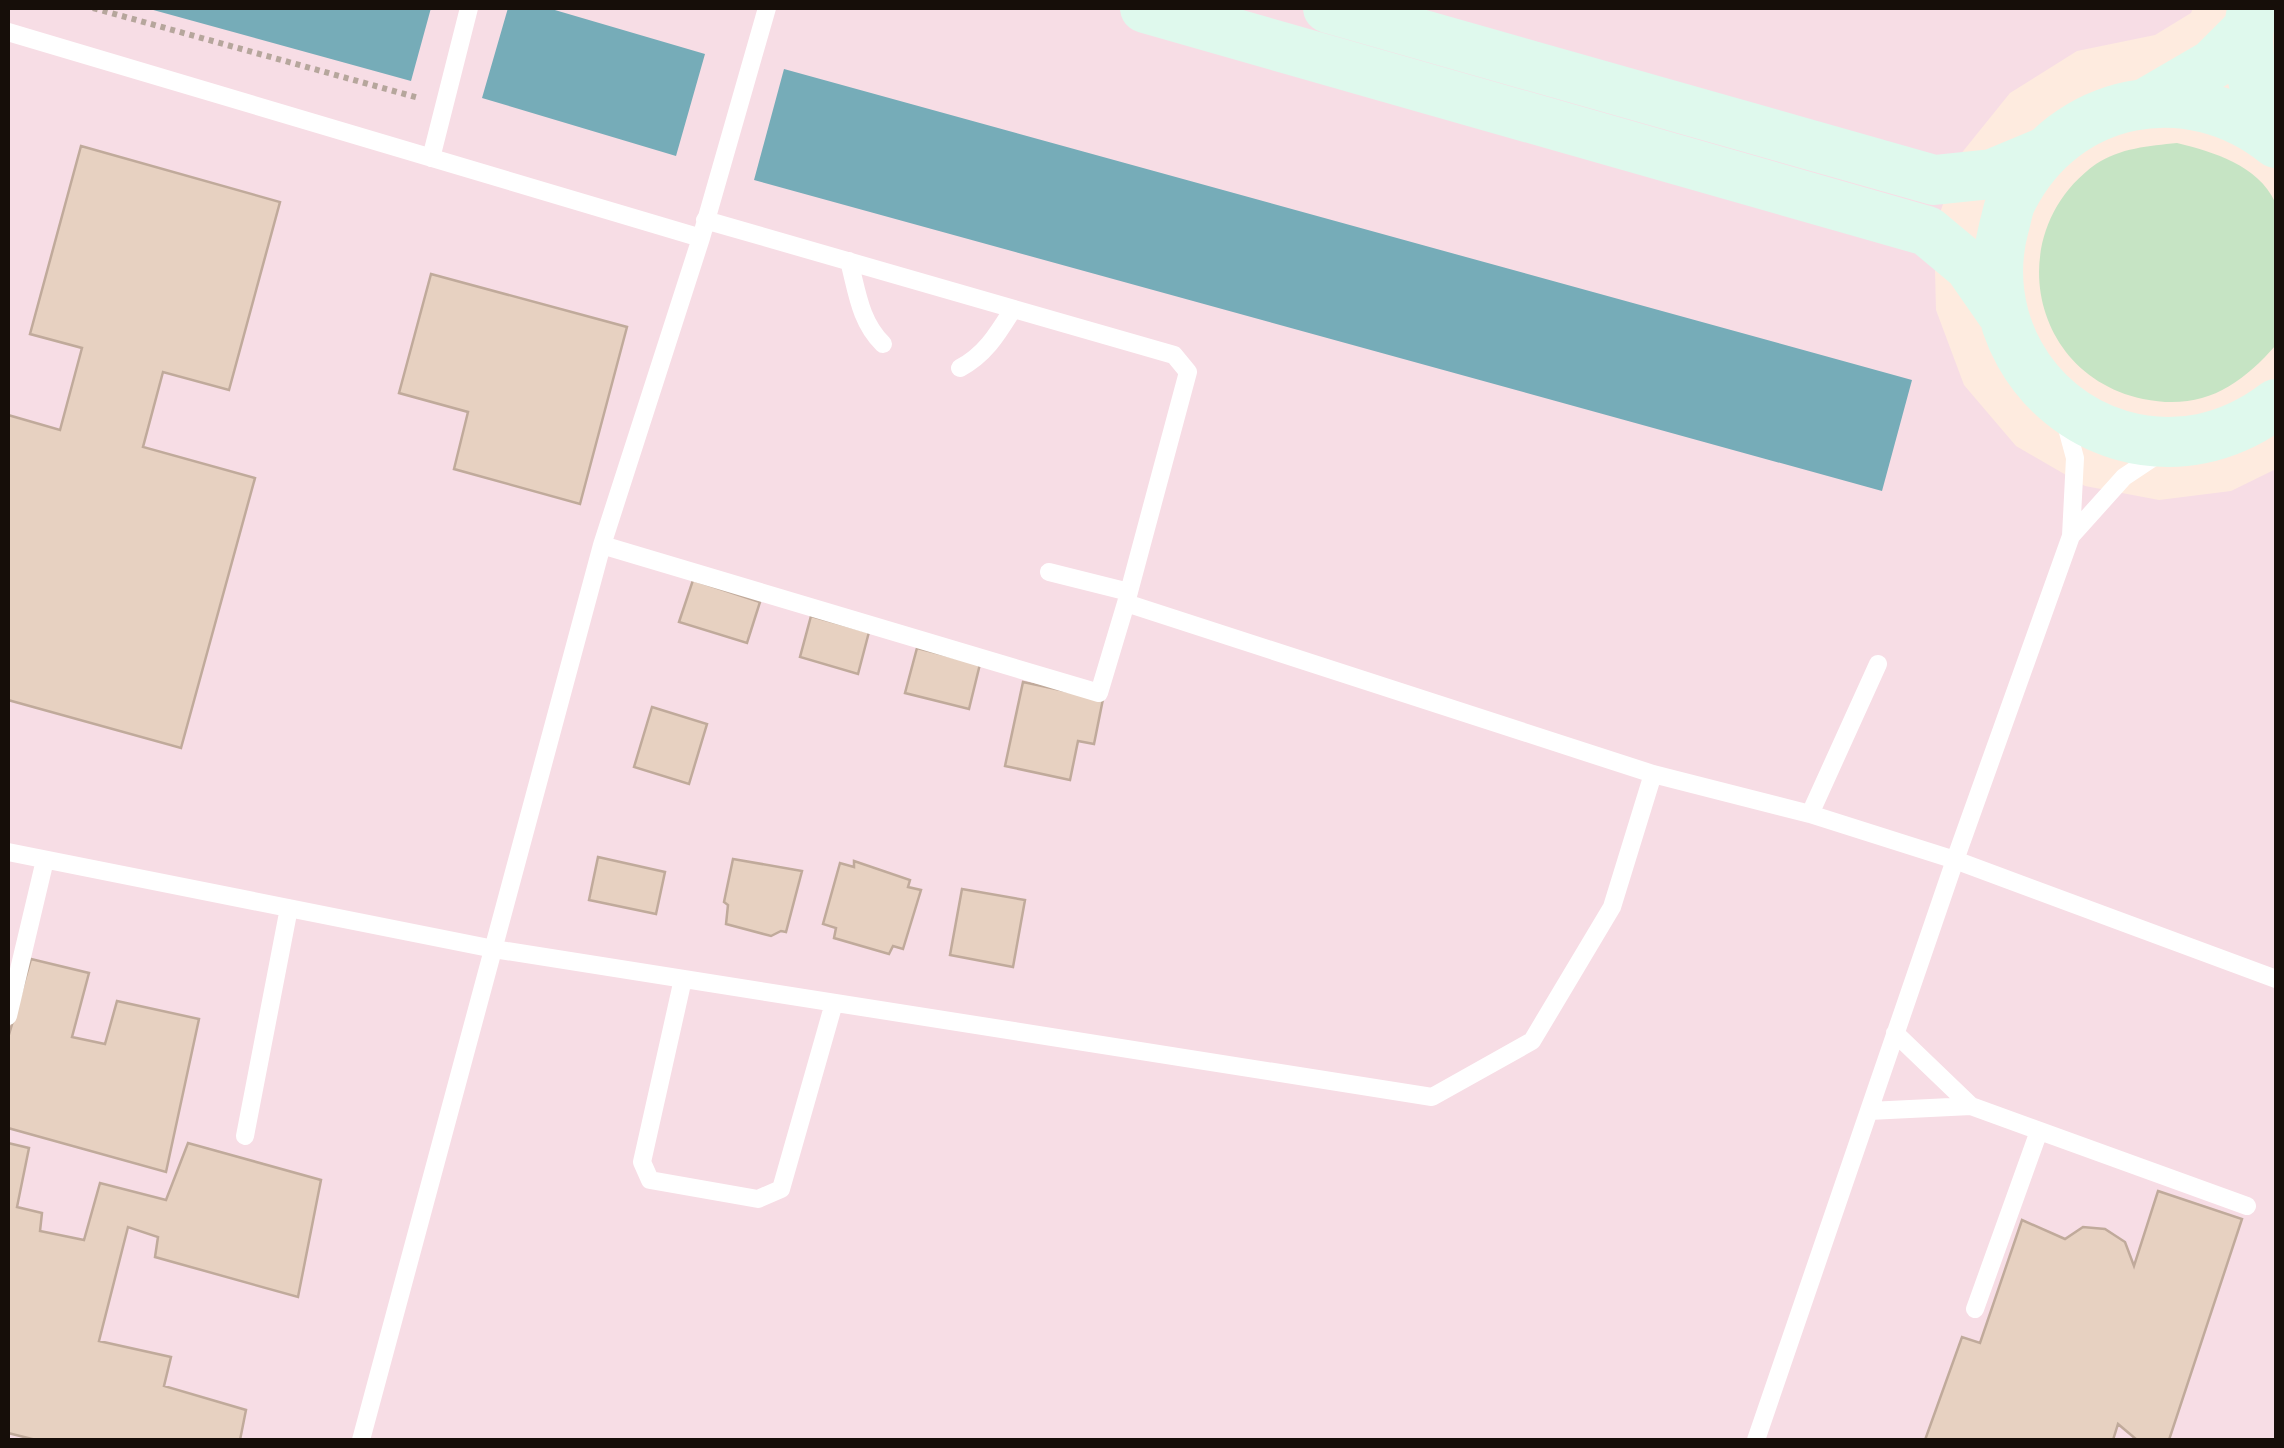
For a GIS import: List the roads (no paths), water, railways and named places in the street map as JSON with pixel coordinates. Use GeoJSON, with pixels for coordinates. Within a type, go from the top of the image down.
{"type":"FeatureCollection","features":[{"type":"Feature","properties":{"kind":"main road"},"geometry":{"type":"LineString","coordinates":[[1145,8],[1310,32],[1934,180],[1992,174],[2045,152]]}},
{"type":"Feature","properties":{"kind":"main road"},"geometry":{"type":"LineString","coordinates":[[2146,102],[2213,64],[2249,19]]}},
{"type":"Feature","properties":{"kind":"main road"},"geometry":{"type":"LineString","coordinates":[[2249,19],[2252,76],[2276,133]]}},
{"type":"Feature","properties":{"kind":"main road"},"geometry":{"type":"LineString","coordinates":[[1310,32],[1927,231],[1969,266],[2001,312],[2022,362],[2058,404],[2098,428],[2141,441],[2187,442],[2222,435],[2255,420],[2276,404]]}},
{"type":"Feature","properties":{"kind":"main road"},"geometry":{"type":"LineString","coordinates":[[2001,312],[1997,254],[2012,199],[2045,152],[2074,128],[2108,111],[2146,102],[2186,102],[2224,111],[2259,129],[2276,143]]}},
{"type":"Feature","properties":{"kind":"lane"},"geometry":{"type":"LineString","coordinates":[[431,158],[468,8]]}},
{"type":"Feature","properties":{"kind":"lane"},"geometry":{"type":"LineString","coordinates":[[362,1440],[602,546],[703,229],[767,8]]}},
{"type":"Feature","properties":{"kind":"lane"},"geometry":{"type":"LineString","coordinates":[[8,32],[431,158],[703,229],[849,261],[1013,308],[1174,355],[1188,372],[1100,693],[602,546]]}},
{"type":"Feature","properties":{"kind":"lane"},"geometry":{"type":"LineString","coordinates":[[849,261],[864,317],[872,333],[884,344]]}},
{"type":"Feature","properties":{"kind":"lane"},"geometry":{"type":"LineString","coordinates":[[960,368],[976,360],[990,346],[1013,308]]}},
{"type":"Feature","properties":{"kind":"lane"},"geometry":{"type":"LineString","coordinates":[[1756,1440],[2071,536],[2075,458],[2058,404]]}},
{"type":"Feature","properties":{"kind":"lane"},"geometry":{"type":"LineString","coordinates":[[2071,536],[2124,478],[2148,459],[2187,442]]}},
{"type":"Feature","properties":{"kind":"lane"},"geometry":{"type":"LineString","coordinates":[[1049,572],[1653,774],[1810,814],[1955,860],[2276,978]]}},
{"type":"Feature","properties":{"kind":"lane"},"geometry":{"type":"LineString","coordinates":[[1810,814],[1878,664]]}},
{"type":"Feature","properties":{"kind":"lane"},"geometry":{"type":"LineString","coordinates":[[8,852],[494,949],[1432,1098],[1532,1041],[1612,906],[1653,774]]}},
{"type":"Feature","properties":{"kind":"lane"},"geometry":{"type":"LineString","coordinates":[[8,1016],[45,860]]}},
{"type":"Feature","properties":{"kind":"lane"},"geometry":{"type":"LineString","coordinates":[[244,1136],[289,908]]}},
{"type":"Feature","properties":{"kind":"lane"},"geometry":{"type":"LineString","coordinates":[[683,979],[642,1162],[650,1180],[758,1199],[781,1188],[834,1002]]}},
{"type":"Feature","properties":{"kind":"lane"},"geometry":{"type":"LineString","coordinates":[[1896,1033],[1970,1106]]}},
{"type":"Feature","properties":{"kind":"lane"},"geometry":{"type":"LineString","coordinates":[[1869,1111],[1970,1106],[2247,1206]]}},
{"type":"Feature","properties":{"kind":"lane"},"geometry":{"type":"LineString","coordinates":[[1976,1309],[2040,1130]]}},
{"type":"Feature","properties":{"kind":"water"},"geometry":{"type":"Polygon","coordinates":[[[146,8],[431,8],[411,81],[146,8]]]}},
{"type":"Feature","properties":{"kind":"water"},"geometry":{"type":"Polygon","coordinates":[[[508,8],[548,8],[705,54],[676,156],[482,98],[508,8]]]}},
{"type":"Feature","properties":{"kind":"water"},"geometry":{"type":"Polygon","coordinates":[[[784,69],[1912,380],[1882,491],[754,180],[784,69]]]}}]}
